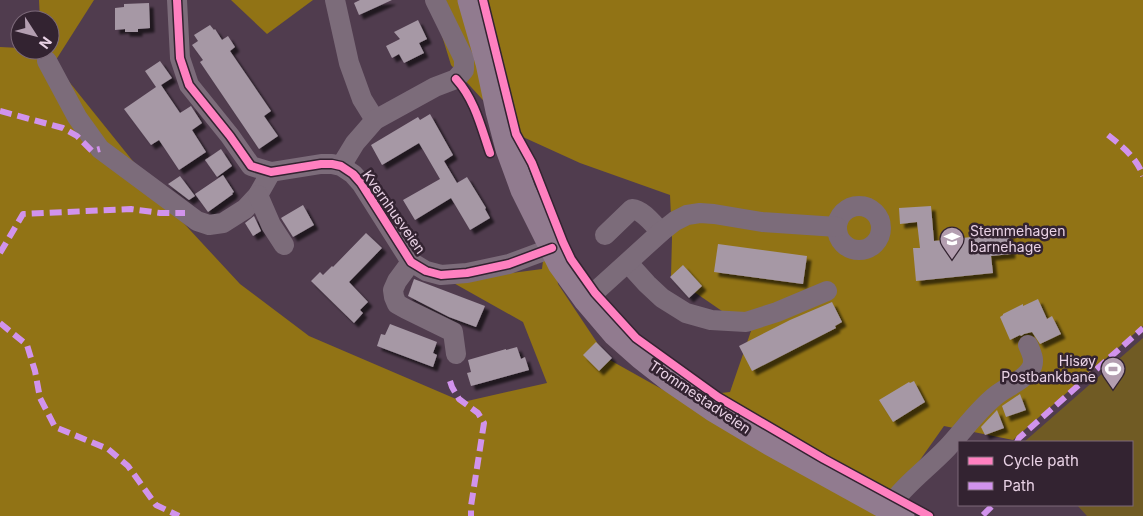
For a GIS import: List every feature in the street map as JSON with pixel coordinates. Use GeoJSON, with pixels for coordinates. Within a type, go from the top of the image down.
{"type":"FeatureCollection","features":[{"type":"Feature","properties":{"kind":"main road","name":"Trommestadveien"},"geometry":{"type":"LineString","coordinates":[[470,0],[488,64],[508,149],[523,190],[560,264],[586,300],[615,334],[669,379],[770,443],[895,512]]}},
{"type":"Feature","properties":{"kind":"street"},"geometry":{"type":"LineString","coordinates":[[177,0],[180,58],[190,85],[252,166],[271,172],[321,164],[341,166],[355,143],[375,120],[435,87],[456,80],[464,70],[464,59],[435,0]]}},
{"type":"Feature","properties":{"kind":"street"},"geometry":{"type":"LineString","coordinates":[[335,0],[349,63],[362,99],[375,120]]}},
{"type":"Feature","properties":{"kind":"street"},"geometry":{"type":"LineString","coordinates":[[47,61],[77,117],[100,149],[197,221],[209,225],[223,223],[245,209],[258,195],[271,172]]}},
{"type":"Feature","properties":{"kind":"street","name":"Kvernhusveien"},"geometry":{"type":"LineString","coordinates":[[341,166],[353,174],[360,183],[411,262],[426,271],[441,276],[468,273],[509,264],[552,248]]}},
{"type":"Feature","properties":{"kind":"street"},"geometry":{"type":"LineString","coordinates":[[258,195],[271,225],[284,245]]}},
{"type":"Feature","properties":{"kind":"street"},"geometry":{"type":"LineString","coordinates":[[606,235],[632,209],[641,212],[661,232]]}},
{"type":"Feature","properties":{"kind":"street"},"geometry":{"type":"LineString","coordinates":[[586,300],[675,220],[687,215],[700,213],[714,214],[762,222],[837,227]]}},
{"type":"Feature","properties":{"kind":"street"},"geometry":{"type":"LineString","coordinates":[[411,262],[397,280],[393,290],[394,298],[397,304],[453,332],[456,354]]}},
{"type":"Feature","properties":{"kind":"street"},"geometry":{"type":"LineString","coordinates":[[628,263],[662,298],[686,314],[711,320],[746,322],[827,292]]}},
{"type":"Feature","properties":{"kind":"street"},"geometry":{"type":"LineString","coordinates":[[895,512],[896,498],[947,448],[979,411],[995,396],[1027,375],[1034,363],[1028,345]]}},
{"type":"Feature","properties":{"kind":"shaded area"},"geometry":{"type":"Polygon","coordinates":[[[39,0],[94,0],[60,54],[60,10],[40,10],[39,0]]]}},
{"type":"Feature","properties":{"kind":"shaded area"},"geometry":{"type":"Polygon","coordinates":[[[231,0],[313,0],[267,34],[231,0]]]}},
{"type":"Feature","properties":{"kind":"shaded area"},"geometry":{"type":"Polygon","coordinates":[[[431,0],[1143,0],[1143,326],[1013,440],[944,426],[903,484],[894,516],[0,516],[0,47],[10,48],[10,60],[56,60],[54,63],[177,216],[240,284],[309,336],[463,402],[547,383],[523,322],[450,281],[542,269],[548,221],[558,284],[608,359],[667,392],[694,396],[730,392],[751,331],[671,276],[670,195],[580,163],[512,132],[451,65],[431,0]]]}},
{"type":"Feature","properties":{"kind":"shaded area","name":"Hisøy Postbankbane"},"geometry":{"type":"Polygon","coordinates":[[[1143,338],[1143,516],[1087,516],[1078,506],[1133,506],[1133,441],[1025,441],[1143,338]]]}},
{"type":"Feature","properties":{"kind":"building"},"geometry":{"type":"Polygon","coordinates":[[[360,0],[392,0],[359,15],[354,3],[360,0]]]}},
{"type":"Feature","properties":{"kind":"building"},"geometry":{"type":"Polygon","coordinates":[[[149,3],[150,28],[138,29],[138,32],[125,32],[125,29],[115,30],[115,8],[124,7],[124,4],[149,3]]]}},
{"type":"Feature","properties":{"kind":"building"},"geometry":{"type":"Polygon","coordinates":[[[418,20],[427,39],[419,43],[424,53],[404,63],[399,54],[392,58],[386,46],[400,39],[394,32],[418,20]]]}},
{"type":"Feature","properties":{"kind":"building"},"geometry":{"type":"Polygon","coordinates":[[[210,25],[222,40],[228,36],[235,47],[230,51],[271,111],[264,116],[278,136],[259,149],[200,62],[203,60],[192,45],[198,41],[194,35],[210,25]]]}},
{"type":"Feature","properties":{"kind":"building"},"geometry":{"type":"Polygon","coordinates":[[[160,61],[172,78],[161,85],[180,113],[191,106],[202,123],[192,130],[206,152],[179,170],[159,140],[151,145],[124,109],[156,87],[145,71],[160,61]]]}},
{"type":"Feature","properties":{"kind":"building"},"geometry":{"type":"Polygon","coordinates":[[[430,114],[453,155],[444,161],[457,183],[467,177],[490,218],[470,230],[451,198],[415,220],[403,200],[440,179],[419,143],[382,165],[371,145],[418,117],[420,120],[430,114]]]}},
{"type":"Feature","properties":{"kind":"building"},"geometry":{"type":"Polygon","coordinates":[[[221,149],[232,166],[217,177],[205,160],[221,149]]]}},
{"type":"Feature","properties":{"kind":"building"},"geometry":{"type":"Polygon","coordinates":[[[223,175],[234,192],[208,212],[195,194],[223,175]]]}},
{"type":"Feature","properties":{"kind":"building"},"geometry":{"type":"Polygon","coordinates":[[[180,176],[195,196],[189,200],[168,184],[180,176]]]}},
{"type":"Feature","properties":{"kind":"building"},"geometry":{"type":"Polygon","coordinates":[[[303,205],[314,225],[293,237],[281,218],[303,205]]]}},
{"type":"Feature","properties":{"kind":"building"},"geometry":{"type":"Polygon","coordinates":[[[931,206],[934,241],[1009,233],[1011,254],[991,256],[993,273],[916,281],[913,248],[920,248],[917,222],[900,224],[899,208],[931,206]]]}},
{"type":"Feature","properties":{"kind":"building"},"geometry":{"type":"Polygon","coordinates":[[[254,216],[261,231],[253,236],[245,223],[254,216]]]}},
{"type":"Feature","properties":{"kind":"building"},"geometry":{"type":"Polygon","coordinates":[[[366,233],[382,248],[349,282],[368,302],[360,310],[363,313],[354,323],[311,281],[320,272],[323,275],[333,267],[366,233]]]}},
{"type":"Feature","properties":{"kind":"building"},"geometry":{"type":"Polygon","coordinates":[[[718,244],[807,256],[803,284],[714,272],[718,244]]]}},
{"type":"Feature","properties":{"kind":"building"},"geometry":{"type":"Polygon","coordinates":[[[683,265],[702,286],[689,298],[670,277],[683,265]]]}},
{"type":"Feature","properties":{"kind":"building"},"geometry":{"type":"Polygon","coordinates":[[[414,279],[485,306],[476,327],[449,317],[408,296],[414,279]]]}},
{"type":"Feature","properties":{"kind":"building"},"geometry":{"type":"Polygon","coordinates":[[[1038,299],[1047,319],[1052,316],[1061,334],[1040,344],[1032,332],[1010,340],[1000,317],[1023,304],[1023,306],[1038,299]]]}},
{"type":"Feature","properties":{"kind":"building"},"geometry":{"type":"Polygon","coordinates":[[[832,302],[842,322],[835,326],[836,328],[752,371],[739,346],[790,320],[832,302]]]}},
{"type":"Feature","properties":{"kind":"building"},"geometry":{"type":"Polygon","coordinates":[[[390,324],[437,342],[433,353],[437,355],[433,367],[377,346],[381,334],[385,335],[390,324]]]}},
{"type":"Feature","properties":{"kind":"building"},"geometry":{"type":"Polygon","coordinates":[[[596,342],[612,358],[599,371],[583,355],[596,342]]]}},
{"type":"Feature","properties":{"kind":"building"},"geometry":{"type":"Polygon","coordinates":[[[517,347],[521,359],[525,357],[529,370],[471,386],[467,373],[471,372],[468,360],[517,347]]]}},
{"type":"Feature","properties":{"kind":"building"},"geometry":{"type":"Polygon","coordinates":[[[914,381],[925,402],[893,422],[879,400],[909,382],[914,381]]]}},
{"type":"Feature","properties":{"kind":"building"},"geometry":{"type":"Polygon","coordinates":[[[1020,394],[1026,410],[1006,417],[1002,406],[1020,394]]]}},
{"type":"Feature","properties":{"kind":"building"},"geometry":{"type":"Polygon","coordinates":[[[997,410],[1004,428],[985,435],[981,427],[997,410]]]}},
{"type":"Feature","properties":{"kind":"marked path"},"geometry":{"type":"LineString","coordinates":[[0,111],[63,128],[77,136],[92,151],[100,149]]}},
{"type":"Feature","properties":{"kind":"marked path"},"geometry":{"type":"LineString","coordinates":[[1108,135],[1133,158],[1143,176]]}},
{"type":"Feature","properties":{"kind":"marked path"},"geometry":{"type":"LineString","coordinates":[[0,253],[23,214],[131,209],[160,213],[185,213]]}},
{"type":"Feature","properties":{"kind":"marked path"},"geometry":{"type":"LineString","coordinates":[[0,323],[27,345],[35,371],[40,398],[55,427],[108,449],[128,466],[156,505],[179,516]]}},
{"type":"Feature","properties":{"kind":"marked path"},"geometry":{"type":"LineString","coordinates":[[1018,441],[1143,328]]}},
{"type":"Feature","properties":{"kind":"marked path"},"geometry":{"type":"LineString","coordinates":[[450,381],[459,399],[478,413],[484,423],[471,516]]}},
{"type":"Feature","properties":{"kind":"marked path"},"geometry":{"type":"LineString","coordinates":[[983,515],[992,506]]}},
{"type":"Feature","properties":{"kind":"cycle path"},"geometry":{"type":"LineString","coordinates":[[177,0],[180,58],[189,85],[230,136],[251,166],[271,172],[321,164],[341,166],[353,174],[361,183],[411,262],[426,271],[441,275],[467,273],[509,264],[552,248]]}},
{"type":"Feature","properties":{"kind":"cycle path"},"geometry":{"type":"LineString","coordinates":[[483,0],[516,134],[532,163],[571,259],[595,293],[636,338],[718,397],[824,459],[929,516]]}},
{"type":"Feature","properties":{"kind":"cycle path"},"geometry":{"type":"LineString","coordinates":[[456,79],[473,105],[490,153]]}},
{"type":"Feature","properties":{"kind":"place","name":"Stemmehagen barnehage"},"geometry":{"type":"Point","coordinates":[952,260]}},
{"type":"Feature","properties":{"kind":"place","name":"Hisøy Postbankbane"},"geometry":{"type":"Point","coordinates":[1113,390]}}]}
